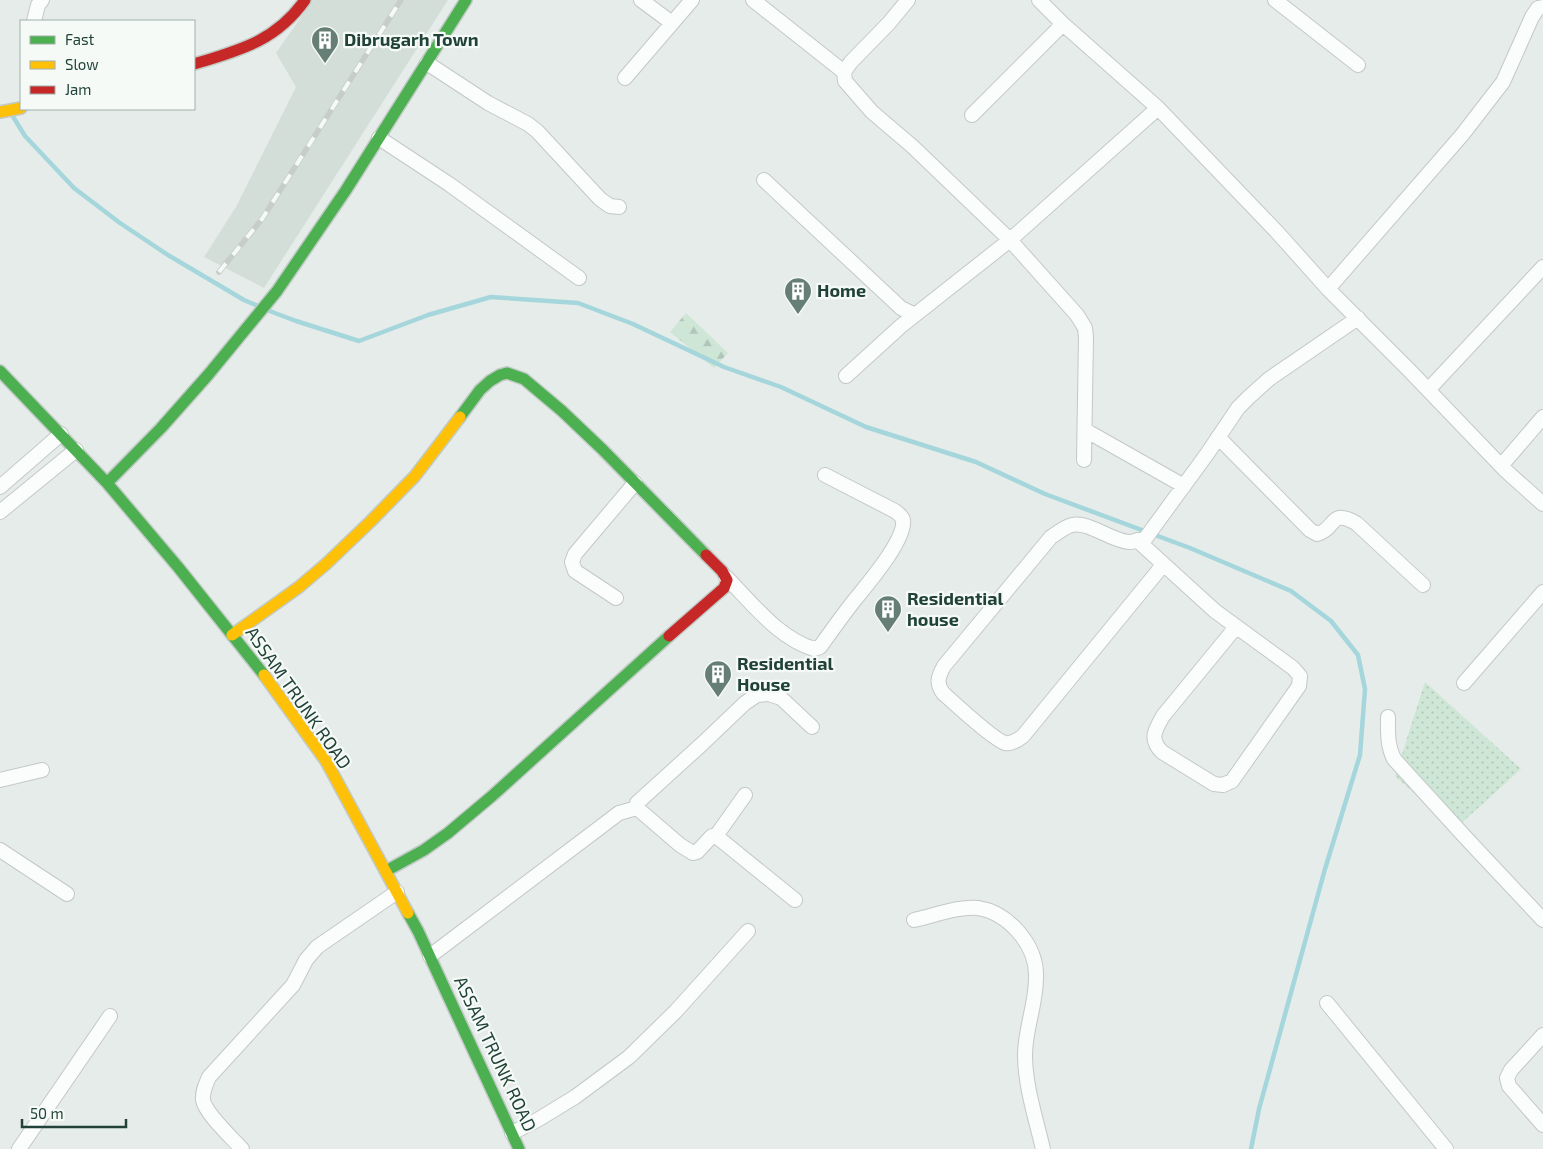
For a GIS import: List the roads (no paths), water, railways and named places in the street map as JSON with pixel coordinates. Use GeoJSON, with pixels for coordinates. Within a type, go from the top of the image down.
{"type":"FeatureCollection","features":[{"type":"Feature","properties":{"kind":"street"},"geometry":{"type":"LineString","coordinates":[[34,20],[38,5],[42,0]]}},
{"type":"Feature","properties":{"kind":"street"},"geometry":{"type":"LineString","coordinates":[[195,64],[243,49],[274,34],[298,13],[305,0]]}},
{"type":"Feature","properties":{"kind":"street"},"geometry":{"type":"LineString","coordinates":[[107,483],[161,428],[202,382],[277,290],[346,190],[466,0]]}},
{"type":"Feature","properties":{"kind":"street"},"geometry":{"type":"LineString","coordinates":[[641,0],[672,23]]}},
{"type":"Feature","properties":{"kind":"street"},"geometry":{"type":"LineString","coordinates":[[625,78],[692,0]]}},
{"type":"Feature","properties":{"kind":"street"},"geometry":{"type":"LineString","coordinates":[[753,0],[844,72]]}},
{"type":"Feature","properties":{"kind":"street"},"geometry":{"type":"LineString","coordinates":[[908,0],[844,72],[845,81],[872,112],[912,146],[1010,240],[1068,304],[1084,328],[1084,460]]}},
{"type":"Feature","properties":{"kind":"street"},"geometry":{"type":"LineString","coordinates":[[1039,0],[1063,24],[1158,108],[1328,288],[1502,466],[1543,504]]}},
{"type":"Feature","properties":{"kind":"street"},"geometry":{"type":"LineString","coordinates":[[1275,0],[1358,66]]}},
{"type":"Feature","properties":{"kind":"street"},"geometry":{"type":"LineString","coordinates":[[1328,288],[1462,135],[1503,82],[1537,5]]}},
{"type":"Feature","properties":{"kind":"street"},"geometry":{"type":"LineString","coordinates":[[972,115],[1063,24]]}},
{"type":"Feature","properties":{"kind":"street"},"geometry":{"type":"LineString","coordinates":[[426,63],[501,111],[537,130],[600,199],[610,206],[619,207]]}},
{"type":"Feature","properties":{"kind":"street"},"geometry":{"type":"LineString","coordinates":[[0,112],[20,108]]}},
{"type":"Feature","properties":{"kind":"street"},"geometry":{"type":"LineString","coordinates":[[846,376],[915,315],[1010,240],[1158,108]]}},
{"type":"Feature","properties":{"kind":"street"},"geometry":{"type":"LineString","coordinates":[[379,138],[449,184],[579,278]]}},
{"type":"Feature","properties":{"kind":"street"},"geometry":{"type":"LineString","coordinates":[[764,180],[901,308],[915,315]]}},
{"type":"Feature","properties":{"kind":"street"},"geometry":{"type":"LineString","coordinates":[[1428,390],[1543,266]]}},
{"type":"Feature","properties":{"kind":"street"},"geometry":{"type":"LineString","coordinates":[[1163,565],[1023,736],[1016,742],[1005,743],[995,737],[943,693],[939,686],[939,674],[944,666],[1051,538],[1062,529],[1073,525],[1082,525],[1122,540],[1131,542],[1141,539],[1184,486],[1238,408],[1269,379],[1358,318]]}},
{"type":"Feature","properties":{"kind":"street","name":"ASSAM TRUNK ROAD"},"geometry":{"type":"LineString","coordinates":[[0,371],[107,483],[178,567],[264,676],[326,761],[418,931],[519,1149]]}},
{"type":"Feature","properties":{"kind":"street"},"geometry":{"type":"LineString","coordinates":[[232,635],[299,587],[372,521],[415,476],[480,390],[490,381],[507,373],[524,380],[575,424],[777,628],[795,641],[814,649],[820,647],[880,569],[896,543],[903,521],[896,511],[825,475]]}},
{"type":"Feature","properties":{"kind":"street"},"geometry":{"type":"LineString","coordinates":[[1502,466],[1543,417]]}},
{"type":"Feature","properties":{"kind":"street"},"geometry":{"type":"LineString","coordinates":[[1085,430],[1184,486]]}},
{"type":"Feature","properties":{"kind":"street"},"geometry":{"type":"LineString","coordinates":[[0,487],[61,434]]}},
{"type":"Feature","properties":{"kind":"street"},"geometry":{"type":"LineString","coordinates":[[1218,437],[1310,530],[1317,534],[1325,532],[1334,520],[1339,517],[1347,518],[1356,523],[1423,585]]}},
{"type":"Feature","properties":{"kind":"street"},"geometry":{"type":"LineString","coordinates":[[0,512],[76,450]]}},
{"type":"Feature","properties":{"kind":"street"},"geometry":{"type":"LineString","coordinates":[[616,598],[575,572],[572,562],[575,554],[634,483]]}},
{"type":"Feature","properties":{"kind":"street"},"geometry":{"type":"LineString","coordinates":[[1141,539],[1163,565],[1215,611],[1293,668],[1300,676],[1300,682],[1294,693],[1232,781],[1223,786],[1214,784],[1162,752],[1156,746],[1154,739],[1155,729],[1163,716],[1236,627]]}},
{"type":"Feature","properties":{"kind":"street"},"geometry":{"type":"LineString","coordinates":[[386,871],[424,850],[448,833],[492,796],[621,678],[724,588],[727,580],[726,577]]}},
{"type":"Feature","properties":{"kind":"street"},"geometry":{"type":"LineString","coordinates":[[1464,683],[1543,592]]}},
{"type":"Feature","properties":{"kind":"street"},"geometry":{"type":"LineString","coordinates":[[637,808],[637,803],[745,703],[757,695],[769,694],[781,698],[812,726]]}},
{"type":"Feature","properties":{"kind":"street"},"geometry":{"type":"LineString","coordinates":[[1388,717],[1388,741],[1394,759],[1543,920]]}},
{"type":"Feature","properties":{"kind":"street"},"geometry":{"type":"LineString","coordinates":[[0,780],[42,770]]}},
{"type":"Feature","properties":{"kind":"street"},"geometry":{"type":"LineString","coordinates":[[637,808],[692,853],[697,852],[712,836],[716,836],[745,795]]}},
{"type":"Feature","properties":{"kind":"street"},"geometry":{"type":"LineString","coordinates":[[430,956],[619,813],[637,808]]}},
{"type":"Feature","properties":{"kind":"street"},"geometry":{"type":"LineString","coordinates":[[716,836],[795,900]]}},
{"type":"Feature","properties":{"kind":"street"},"geometry":{"type":"LineString","coordinates":[[0,850],[67,894]]}},
{"type":"Feature","properties":{"kind":"street"},"geometry":{"type":"LineString","coordinates":[[234,1146],[208,1111],[203,1100],[204,1088],[209,1077],[293,985],[309,954],[397,892]]}},
{"type":"Feature","properties":{"kind":"street"},"geometry":{"type":"LineString","coordinates":[[914,920],[965,908],[979,908],[995,914],[1004,920],[1029,945],[1035,960],[1036,976],[1025,1057],[1031,1097],[1043,1149]]}},
{"type":"Feature","properties":{"kind":"street"},"geometry":{"type":"LineString","coordinates":[[512,1132],[540,1119],[575,1097],[629,1057],[680,1007],[748,931]]}},
{"type":"Feature","properties":{"kind":"street"},"geometry":{"type":"LineString","coordinates":[[1327,1003],[1446,1149]]}},
{"type":"Feature","properties":{"kind":"street"},"geometry":{"type":"LineString","coordinates":[[19,1149],[110,1016]]}},
{"type":"Feature","properties":{"kind":"street"},"geometry":{"type":"LineString","coordinates":[[1543,1035],[1511,1070],[1507,1078],[1509,1086],[1543,1125]]}},
{"type":"Feature","properties":{"kind":"waterway"},"geometry":{"type":"LineString","coordinates":[[12,115],[25,136],[74,188],[120,223],[168,255],[244,300],[258,306]]}},
{"type":"Feature","properties":{"kind":"waterway"},"geometry":{"type":"LineString","coordinates":[[267,310],[359,341],[428,315],[491,297],[578,303],[633,324],[724,367],[781,387],[866,427],[976,462],[1045,494],[1190,548],[1291,591],[1331,621],[1358,655],[1365,689],[1360,755],[1325,869],[1259,1109],[1251,1149]]}},
{"type":"Feature","properties":{"kind":"railway"},"geometry":{"type":"LineString","coordinates":[[219,272],[262,219],[401,0]]}},
{"type":"Feature","properties":{"kind":"place","name":"Dibrugarh Town"},"geometry":{"type":"Point","coordinates":[325,64]}},
{"type":"Feature","properties":{"kind":"place","name":"Home"},"geometry":{"type":"Point","coordinates":[798,315]}},
{"type":"Feature","properties":{"kind":"place","name":"Residential house"},"geometry":{"type":"Point","coordinates":[888,633]}},
{"type":"Feature","properties":{"kind":"place","name":"Residential House"},"geometry":{"type":"Point","coordinates":[718,698]}}]}
